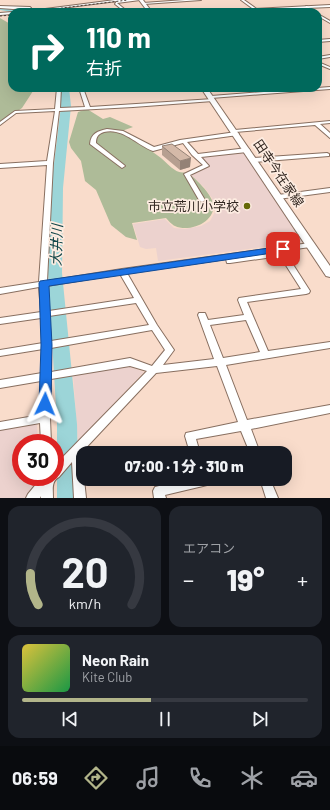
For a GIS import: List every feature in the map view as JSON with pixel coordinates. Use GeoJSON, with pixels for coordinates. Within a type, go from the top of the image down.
{"type":"FeatureCollection","features":[{"type":"Feature","properties":{"kind":"main road","name":"田寺今在家線"},"geometry":{"type":"LineString","coordinates":[[207,92],[236,132],[330,274]]}},
{"type":"Feature","properties":{"kind":"street"},"geometry":{"type":"LineString","coordinates":[[56,8],[122,0]]}},
{"type":"Feature","properties":{"kind":"street"},"geometry":{"type":"LineString","coordinates":[[81,8],[141,1],[200,0]]}},
{"type":"Feature","properties":{"kind":"street"},"geometry":{"type":"LineString","coordinates":[[242,0],[254,8]]}},
{"type":"Feature","properties":{"kind":"street"},"geometry":{"type":"LineString","coordinates":[[116,3],[122,8]]}},
{"type":"Feature","properties":{"kind":"street"},"geometry":{"type":"LineString","coordinates":[[0,6],[13,8],[72,6]]}},
{"type":"Feature","properties":{"kind":"street"},"geometry":{"type":"LineString","coordinates":[[294,8],[330,6]]}},
{"type":"Feature","properties":{"kind":"street"},"geometry":{"type":"LineString","coordinates":[[46,434],[47,345],[44,283],[50,164],[59,92]]}},
{"type":"Feature","properties":{"kind":"street"},"geometry":{"type":"LineString","coordinates":[[82,92],[88,108]]}},
{"type":"Feature","properties":{"kind":"street"},"geometry":{"type":"LineString","coordinates":[[0,124],[14,112],[71,110],[287,92]]}},
{"type":"Feature","properties":{"kind":"street"},"geometry":{"type":"LineString","coordinates":[[122,166],[93,144],[94,136],[107,129],[115,130],[153,149],[158,149],[184,140],[236,132],[330,122]]}},
{"type":"Feature","properties":{"kind":"street"},"geometry":{"type":"LineString","coordinates":[[316,123],[330,136]]}},
{"type":"Feature","properties":{"kind":"street"},"geometry":{"type":"LineString","coordinates":[[184,140],[194,154],[206,166],[187,174],[202,200]]}},
{"type":"Feature","properties":{"kind":"street"},"geometry":{"type":"LineString","coordinates":[[197,156],[247,150]]}},
{"type":"Feature","properties":{"kind":"street"},"geometry":{"type":"LineString","coordinates":[[254,160],[327,155]]}},
{"type":"Feature","properties":{"kind":"street"},"geometry":{"type":"LineString","coordinates":[[0,166],[50,164]]}},
{"type":"Feature","properties":{"kind":"street"},"geometry":{"type":"LineString","coordinates":[[278,196],[330,190]]}},
{"type":"Feature","properties":{"kind":"street"},"geometry":{"type":"LineString","coordinates":[[0,291],[122,271],[310,245]]}},
{"type":"Feature","properties":{"kind":"street"},"geometry":{"type":"LineString","coordinates":[[228,256],[230,261],[282,254],[306,291],[242,300],[265,355]]}},
{"type":"Feature","properties":{"kind":"street"},"geometry":{"type":"LineString","coordinates":[[82,446],[154,370],[170,350],[154,327],[122,271]]}},
{"type":"Feature","properties":{"kind":"street"},"geometry":{"type":"LineString","coordinates":[[0,321],[139,300]]}},
{"type":"Feature","properties":{"kind":"street"},"geometry":{"type":"LineString","coordinates":[[249,317],[204,319],[252,446]]}},
{"type":"Feature","properties":{"kind":"street"},"geometry":{"type":"LineString","coordinates":[[0,353],[154,327]]}},
{"type":"Feature","properties":{"kind":"street"},"geometry":{"type":"LineString","coordinates":[[0,384],[130,362],[154,370],[220,362],[330,345]]}},
{"type":"Feature","properties":{"kind":"street"},"geometry":{"type":"LineString","coordinates":[[193,446],[190,436],[330,409]]}},
{"type":"Feature","properties":{"kind":"street"},"geometry":{"type":"LineString","coordinates":[[0,426],[45,418]]}},
{"type":"Feature","properties":{"kind":"street"},"geometry":{"type":"LineString","coordinates":[[64,464],[76,452]]}},
{"type":"Feature","properties":{"kind":"street"},"geometry":{"type":"LineString","coordinates":[[32,498],[42,486]]}},
{"type":"Feature","properties":{"kind":"street"},"geometry":{"type":"LineString","coordinates":[[47,498],[49,486]]}},
{"type":"Feature","properties":{"kind":"street"},"geometry":{"type":"LineString","coordinates":[[79,486],[80,498]]}},
{"type":"Feature","properties":{"kind":"street"},"geometry":{"type":"LineString","coordinates":[[160,498],[159,491],[181,486]]}},
{"type":"Feature","properties":{"kind":"street"},"geometry":{"type":"LineString","coordinates":[[268,486],[272,498]]}},
{"type":"Feature","properties":{"kind":"shaded area","name":"市立荒川小学校"},"geometry":{"type":"Polygon","coordinates":[[[244,151],[302,239],[302,242],[158,261],[156,248],[146,249],[140,247],[133,224],[165,219],[174,228],[185,229],[201,226],[210,221],[215,212],[212,198],[204,187],[189,174],[210,167],[201,158],[203,157],[244,151]]]}},
{"type":"Feature","properties":{"kind":"shaded area"},"geometry":{"type":"Polygon","coordinates":[[[126,365],[144,372],[78,441],[73,375],[126,365]]]}},
{"type":"Feature","properties":{"kind":"shaded area"},"geometry":{"type":"Polygon","coordinates":[[[33,422],[37,425],[38,434],[12,434],[12,486],[39,486],[29,498],[0,498],[0,428],[33,422]]]}},
{"type":"Feature","properties":{"kind":"green space"},"geometry":{"type":"Polygon","coordinates":[[[0,18],[8,23],[8,92],[32,92],[22,108],[0,122],[0,18]]]}},
{"type":"Feature","properties":{"kind":"green space"},"geometry":{"type":"Polygon","coordinates":[[[87,109],[103,119],[110,117],[133,127],[119,132],[146,147],[176,171],[190,175],[212,199],[213,210],[211,216],[201,224],[187,228],[175,226],[166,218],[132,223],[137,240],[126,237],[111,225],[96,190],[85,181],[81,161],[71,148],[69,142],[78,112],[87,109]]]}},
{"type":"Feature","properties":{"kind":"building"},"geometry":{"type":"Polygon","coordinates":[[[172,144],[191,158],[180,161],[162,146],[172,144]]]}},
{"type":"Feature","properties":{"kind":"waterway","name":"大井川"},"geometry":{"type":"LineString","coordinates":[[0,8],[8,10]]}},
{"type":"Feature","properties":{"kind":"waterway","name":"大井川"},"geometry":{"type":"LineString","coordinates":[[65,92],[66,106],[57,188],[55,273],[67,424],[68,498]]}},
{"type":"Feature","properties":{"kind":"railway"},"geometry":{"type":"LineString","coordinates":[[62,8],[128,0]]}},
{"type":"Feature","properties":{"kind":"railway"},"geometry":{"type":"LineString","coordinates":[[0,16],[8,15]]}},
{"type":"Feature","properties":{"kind":"place","name":"市立荒川小学校"},"geometry":{"type":"Point","coordinates":[247,206]}},
{"type":"Feature","properties":{"kind":"route"},"geometry":{"type":"LineString","coordinates":[[45,404],[47,345],[44,283],[283,249]]}}]}
